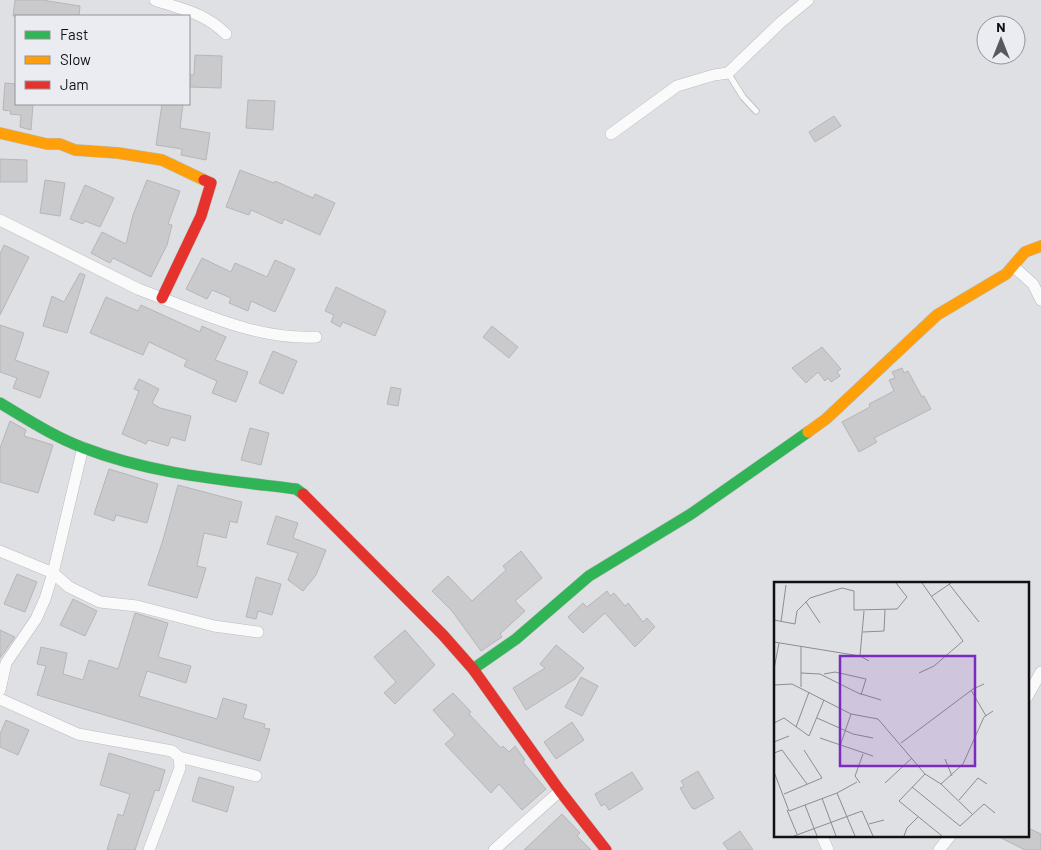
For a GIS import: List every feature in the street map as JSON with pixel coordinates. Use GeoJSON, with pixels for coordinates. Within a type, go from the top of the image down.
{"type":"FeatureCollection","features":[{"type":"Feature","properties":{"kind":"street"},"geometry":{"type":"LineString","coordinates":[[156,0],[196,12],[212,20],[226,34]]}},
{"type":"Feature","properties":{"kind":"street"},"geometry":{"type":"LineString","coordinates":[[611,134],[677,86],[714,74],[728,73],[808,0]]}},
{"type":"Feature","properties":{"kind":"street"},"geometry":{"type":"LineString","coordinates":[[0,133],[47,144],[60,144],[75,150],[118,153],[162,160],[211,183],[201,216],[162,298]]}},
{"type":"Feature","properties":{"kind":"street"},"geometry":{"type":"LineString","coordinates":[[0,220],[138,289],[162,298],[256,332],[292,338],[316,337]]}},
{"type":"Feature","properties":{"kind":"street"},"geometry":{"type":"LineString","coordinates":[[473,669],[516,640],[589,576],[690,514],[826,419],[937,315],[1006,274],[1025,252],[1041,246]]}},
{"type":"Feature","properties":{"kind":"street"},"geometry":{"type":"LineString","coordinates":[[1013,266],[1033,284],[1041,300]]}},
{"type":"Feature","properties":{"kind":"street"},"geometry":{"type":"LineString","coordinates":[[0,403],[83,447],[170,473],[296,489],[310,499],[443,635],[473,669],[560,791],[606,850]]}},
{"type":"Feature","properties":{"kind":"street"},"geometry":{"type":"LineString","coordinates":[[0,690],[6,663],[36,619],[53,573],[83,447]]}},
{"type":"Feature","properties":{"kind":"street"},"geometry":{"type":"LineString","coordinates":[[0,551],[53,573],[69,587],[100,602],[137,606],[214,626],[258,632]]}},
{"type":"Feature","properties":{"kind":"street"},"geometry":{"type":"LineString","coordinates":[[1028,695],[1041,672]]}},
{"type":"Feature","properties":{"kind":"street"},"geometry":{"type":"LineString","coordinates":[[0,699],[78,734],[164,749],[172,751],[179,757],[256,776]]}},
{"type":"Feature","properties":{"kind":"street"},"geometry":{"type":"LineString","coordinates":[[149,850],[180,768],[179,757]]}},
{"type":"Feature","properties":{"kind":"street"},"geometry":{"type":"LineString","coordinates":[[494,850],[560,791]]}},
{"type":"Feature","properties":{"kind":"street"},"geometry":{"type":"LineString","coordinates":[[823,838],[828,850]]}},
{"type":"Feature","properties":{"kind":"street"},"geometry":{"type":"LineString","coordinates":[[939,850],[948,838]]}},
{"type":"Feature","properties":{"kind":"lane"},"geometry":{"type":"LineString","coordinates":[[728,73],[743,97],[756,111]]}},
{"type":"Feature","properties":{"kind":"building"},"geometry":{"type":"Polygon","coordinates":[[[15,0],[42,0],[80,6],[79,15],[13,16],[15,0]]]}},
{"type":"Feature","properties":{"kind":"building"},"geometry":{"type":"Polygon","coordinates":[[[195,55],[222,56],[221,88],[190,87],[190,75],[194,75],[195,55]]]}},
{"type":"Feature","properties":{"kind":"building"},"geometry":{"type":"Polygon","coordinates":[[[5,83],[15,84],[15,105],[33,105],[31,130],[20,127],[21,115],[10,114],[11,111],[3,110],[5,83]]]}},
{"type":"Feature","properties":{"kind":"building"},"geometry":{"type":"Polygon","coordinates":[[[248,100],[275,101],[273,130],[246,128],[248,100]]]}},
{"type":"Feature","properties":{"kind":"building"},"geometry":{"type":"Polygon","coordinates":[[[162,105],[183,105],[180,128],[210,133],[206,160],[181,155],[182,149],[156,145],[162,105]]]}},
{"type":"Feature","properties":{"kind":"building"},"geometry":{"type":"Polygon","coordinates":[[[834,116],[841,126],[815,142],[809,132],[834,116]]]}},
{"type":"Feature","properties":{"kind":"building"},"geometry":{"type":"Polygon","coordinates":[[[0,159],[27,160],[27,182],[0,182],[0,159]]]}},
{"type":"Feature","properties":{"kind":"building"},"geometry":{"type":"Polygon","coordinates":[[[240,170],[274,183],[275,181],[313,198],[315,194],[335,203],[320,235],[284,219],[282,224],[251,210],[249,215],[226,207],[240,170]]]}},
{"type":"Feature","properties":{"kind":"building"},"geometry":{"type":"Polygon","coordinates":[[[45,180],[65,183],[60,216],[40,213],[45,180]]]}},
{"type":"Feature","properties":{"kind":"building"},"geometry":{"type":"Polygon","coordinates":[[[147,180],[180,191],[168,224],[172,225],[167,245],[151,277],[113,258],[110,263],[91,253],[102,232],[126,244],[133,215],[147,180]]]}},
{"type":"Feature","properties":{"kind":"building"},"geometry":{"type":"Polygon","coordinates":[[[85,185],[114,198],[100,227],[85,221],[83,224],[70,219],[85,185]]]}},
{"type":"Feature","properties":{"kind":"building"},"geometry":{"type":"Polygon","coordinates":[[[4,245],[29,257],[0,315],[0,254],[4,245]]]}},
{"type":"Feature","properties":{"kind":"building"},"geometry":{"type":"Polygon","coordinates":[[[202,258],[231,272],[235,263],[267,277],[275,260],[295,269],[275,312],[251,301],[248,311],[229,303],[231,298],[212,290],[207,299],[186,289],[202,258]]]}},
{"type":"Feature","properties":{"kind":"building"},"geometry":{"type":"Polygon","coordinates":[[[80,273],[85,275],[67,333],[43,326],[52,296],[64,302],[80,273]]]}},
{"type":"Feature","properties":{"kind":"building"},"geometry":{"type":"Polygon","coordinates":[[[336,287],[386,311],[375,336],[343,322],[340,327],[331,322],[334,315],[325,311],[336,287]]]}},
{"type":"Feature","properties":{"kind":"building"},"geometry":{"type":"Polygon","coordinates":[[[106,297],[138,311],[141,305],[200,332],[202,326],[226,337],[215,360],[248,372],[236,402],[212,393],[217,381],[184,366],[187,360],[149,342],[143,355],[90,333],[106,297]]]}},
{"type":"Feature","properties":{"kind":"building"},"geometry":{"type":"Polygon","coordinates":[[[0,325],[24,333],[15,360],[49,372],[40,398],[13,388],[17,378],[0,372],[0,325]]]}},
{"type":"Feature","properties":{"kind":"building"},"geometry":{"type":"Polygon","coordinates":[[[492,326],[518,347],[509,358],[483,337],[492,326]]]}},
{"type":"Feature","properties":{"kind":"building"},"geometry":{"type":"Polygon","coordinates":[[[822,347],[841,369],[837,372],[840,376],[831,382],[828,378],[825,381],[818,372],[806,383],[792,368],[822,347]]]}},
{"type":"Feature","properties":{"kind":"building"},"geometry":{"type":"Polygon","coordinates":[[[273,351],[297,361],[283,394],[259,383],[273,351]]]}},
{"type":"Feature","properties":{"kind":"building"},"geometry":{"type":"Polygon","coordinates":[[[902,368],[904,373],[908,371],[931,409],[874,438],[877,442],[859,452],[842,422],[870,407],[869,404],[894,391],[889,380],[895,378],[892,372],[902,368]]]}},
{"type":"Feature","properties":{"kind":"building"},"geometry":{"type":"Polygon","coordinates":[[[139,379],[159,389],[152,403],[160,408],[191,416],[185,441],[171,437],[168,446],[148,440],[146,444],[122,434],[139,391],[134,389],[139,379]]]}},
{"type":"Feature","properties":{"kind":"building"},"geometry":{"type":"Polygon","coordinates":[[[391,387],[401,389],[398,406],[387,404],[391,387]]]}},
{"type":"Feature","properties":{"kind":"building"},"geometry":{"type":"Polygon","coordinates":[[[10,421],[26,430],[24,436],[53,445],[38,493],[0,482],[0,448],[10,421]]]}},
{"type":"Feature","properties":{"kind":"building"},"geometry":{"type":"Polygon","coordinates":[[[250,428],[269,433],[261,465],[241,460],[250,428]]]}},
{"type":"Feature","properties":{"kind":"building"},"geometry":{"type":"Polygon","coordinates":[[[109,469],[158,484],[147,523],[116,515],[114,521],[94,514],[109,469]]]}},
{"type":"Feature","properties":{"kind":"building"},"geometry":{"type":"Polygon","coordinates":[[[178,485],[242,502],[237,523],[230,521],[226,538],[204,533],[197,566],[206,568],[197,598],[148,585],[178,485]]]}},
{"type":"Feature","properties":{"kind":"building"},"geometry":{"type":"Polygon","coordinates":[[[276,516],[298,523],[293,538],[326,550],[316,575],[303,591],[288,580],[298,553],[267,544],[276,516]]]}},
{"type":"Feature","properties":{"kind":"building"},"geometry":{"type":"Polygon","coordinates":[[[521,551],[542,578],[515,601],[525,611],[500,634],[502,637],[481,651],[452,611],[432,591],[448,576],[472,601],[506,570],[503,566],[521,551]]]}},
{"type":"Feature","properties":{"kind":"building"},"geometry":{"type":"Polygon","coordinates":[[[17,574],[37,582],[25,612],[4,604],[17,574]]]}},
{"type":"Feature","properties":{"kind":"building"},"geometry":{"type":"Polygon","coordinates":[[[256,577],[281,584],[272,615],[258,611],[256,619],[246,617],[256,577]]]}},
{"type":"Feature","properties":{"kind":"building"},"geometry":{"type":"Polygon","coordinates":[[[607,591],[610,596],[614,593],[625,606],[628,603],[643,622],[647,618],[655,627],[635,647],[605,613],[583,633],[568,617],[583,603],[587,607],[607,591]]]}},
{"type":"Feature","properties":{"kind":"building"},"geometry":{"type":"Polygon","coordinates":[[[73,599],[97,611],[85,636],[60,625],[73,599]]]}},
{"type":"Feature","properties":{"kind":"building"},"geometry":{"type":"Polygon","coordinates":[[[135,613],[168,623],[158,657],[191,666],[186,683],[147,671],[139,696],[217,719],[223,698],[247,705],[243,718],[265,724],[264,728],[270,729],[260,761],[37,695],[46,666],[37,664],[41,647],[67,653],[63,674],[83,680],[89,660],[118,669],[135,613]]]}},
{"type":"Feature","properties":{"kind":"building"},"geometry":{"type":"Polygon","coordinates":[[[0,630],[15,637],[0,658],[0,630]]]}},
{"type":"Feature","properties":{"kind":"building"},"geometry":{"type":"Polygon","coordinates":[[[405,630],[435,665],[395,704],[384,693],[396,682],[374,657],[405,630]]]}},
{"type":"Feature","properties":{"kind":"building"},"geometry":{"type":"Polygon","coordinates":[[[556,645],[584,668],[575,679],[526,710],[513,688],[545,668],[540,664],[556,645]]]}},
{"type":"Feature","properties":{"kind":"building"},"geometry":{"type":"Polygon","coordinates":[[[581,677],[598,686],[582,716],[565,707],[581,677]]]}},
{"type":"Feature","properties":{"kind":"building"},"geometry":{"type":"Polygon","coordinates":[[[453,693],[471,712],[469,714],[501,748],[503,746],[509,752],[515,746],[525,760],[523,762],[546,789],[522,810],[499,784],[491,793],[445,744],[455,735],[433,710],[453,693]]]}},
{"type":"Feature","properties":{"kind":"building"},"geometry":{"type":"Polygon","coordinates":[[[6,720],[29,730],[18,755],[0,747],[0,734],[6,720]]]}},
{"type":"Feature","properties":{"kind":"building"},"geometry":{"type":"Polygon","coordinates":[[[572,722],[584,740],[556,759],[544,742],[572,722]]]}},
{"type":"Feature","properties":{"kind":"building"},"geometry":{"type":"Polygon","coordinates":[[[109,753],[165,770],[159,791],[155,790],[135,850],[107,850],[118,814],[123,816],[130,794],[100,785],[109,753]]]}},
{"type":"Feature","properties":{"kind":"building"},"geometry":{"type":"Polygon","coordinates":[[[698,771],[714,798],[695,809],[692,808],[680,788],[684,786],[681,781],[698,771]]]}},
{"type":"Feature","properties":{"kind":"building"},"geometry":{"type":"Polygon","coordinates":[[[632,772],[643,789],[609,810],[605,804],[601,806],[595,794],[632,772]]]}},
{"type":"Feature","properties":{"kind":"building"},"geometry":{"type":"Polygon","coordinates":[[[199,777],[234,787],[227,812],[192,801],[199,777]]]}},
{"type":"Feature","properties":{"kind":"building"},"geometry":{"type":"Polygon","coordinates":[[[562,814],[580,833],[577,836],[591,850],[524,850],[562,814]]]}},
{"type":"Feature","properties":{"kind":"building"},"geometry":{"type":"Polygon","coordinates":[[[1028,828],[1041,834],[1041,850],[1025,850],[1001,838],[1028,838],[1028,828]]]}},
{"type":"Feature","properties":{"kind":"building"},"geometry":{"type":"Polygon","coordinates":[[[740,831],[753,850],[728,850],[723,843],[740,831]]]}},
{"type":"Feature","properties":{"kind":"traffic: fast"},"geometry":{"type":"LineString","coordinates":[[0,403],[62,439],[109,457],[188,475],[296,489],[303,494]]}},
{"type":"Feature","properties":{"kind":"traffic: fast"},"geometry":{"type":"LineString","coordinates":[[473,669],[516,639],[589,576],[691,514],[808,432]]}},
{"type":"Feature","properties":{"kind":"traffic: slow"},"geometry":{"type":"LineString","coordinates":[[0,133],[47,144],[60,144],[75,150],[118,153],[162,160],[204,180]]}},
{"type":"Feature","properties":{"kind":"traffic: slow"},"geometry":{"type":"LineString","coordinates":[[808,432],[826,419],[937,315],[1006,274],[1025,252],[1041,246]]}},
{"type":"Feature","properties":{"kind":"traffic: jam"},"geometry":{"type":"LineString","coordinates":[[162,298],[201,216],[211,183],[204,180]]}},
{"type":"Feature","properties":{"kind":"traffic: jam"},"geometry":{"type":"LineString","coordinates":[[303,494],[443,635],[473,669],[560,791],[606,850]]}}]}
